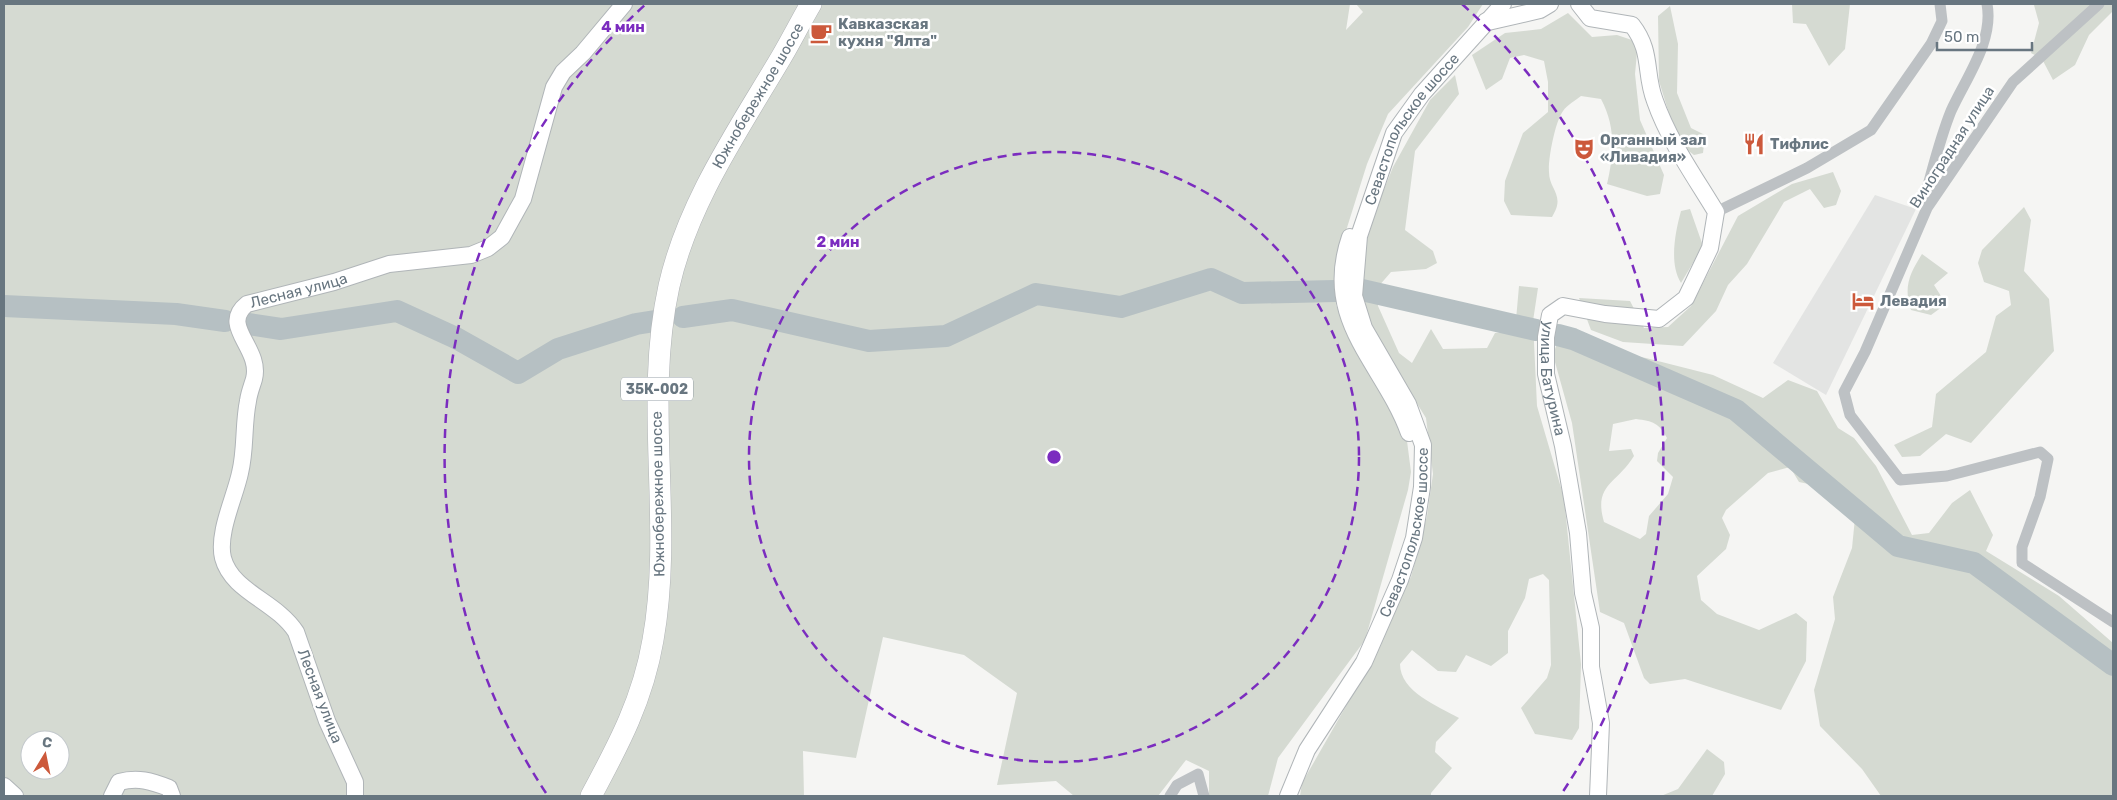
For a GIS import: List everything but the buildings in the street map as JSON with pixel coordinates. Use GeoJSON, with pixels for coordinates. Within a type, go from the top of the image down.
{"type":"FeatureCollection","features":[{"type":"Feature","properties":{"kind":"highway","name":"Южнобережное шоссе"},"geometry":{"type":"LineString","coordinates":[[591,796],[632,719],[653,640],[659,594],[657,396],[659,355],[670,285],[683,240],[701,197],[811,4]]}},
{"type":"Feature","properties":{"kind":"highway","name":"Южнобережное шоссе"},"geometry":{"type":"LineString","coordinates":[[608,796],[640,726],[655,687],[663,647],[668,602],[669,373],[673,326],[681,292],[694,249],[712,205],[749,135],[827,4]]}},
{"type":"Feature","properties":{"kind":"street","name":"Лесная улица"},"geometry":{"type":"LineString","coordinates":[[355,796],[355,782],[327,720],[296,632],[263,599],[237,583],[227,570],[222,557],[222,543],[240,473],[248,400],[256,371],[255,361],[239,330],[237,318],[241,309],[247,304],[334,282],[389,264],[471,255],[488,248],[502,237],[523,199],[554,87],[563,72],[583,53],[624,4]]}},
{"type":"Feature","properties":{"kind":"street"},"geometry":{"type":"LineString","coordinates":[[1282,796],[1288,776],[1310,731],[1360,656],[1396,568],[1412,502],[1416,464],[1414,447],[1406,427],[1348,317],[1341,282],[1349,242],[1379,152],[1394,119],[1485,20],[1492,4]]}},
{"type":"Feature","properties":{"kind":"street","name":"Севастопольское шоссе"},"geometry":{"type":"LineString","coordinates":[[1288,796],[1307,750],[1364,662],[1392,598],[1414,538],[1422,487],[1423,446],[1420,437],[1408,404],[1364,328],[1354,296],[1359,236],[1394,133],[1422,94],[1485,20],[1503,4]]}},
{"type":"Feature","properties":{"kind":"street"},"geometry":{"type":"LineString","coordinates":[[1485,20],[1540,10],[1550,4]]}},
{"type":"Feature","properties":{"kind":"street"},"geometry":{"type":"LineString","coordinates":[[1579,4],[1590,18],[1632,25],[1643,39],[1657,108],[1668,132],[1716,212],[1807,168],[1871,130],[1931,44],[1942,21],[1940,4]]}},
{"type":"Feature","properties":{"kind":"street"},"geometry":{"type":"LineString","coordinates":[[1927,208],[1925,196],[1951,112],[1986,34],[1990,18],[1987,4]]}},
{"type":"Feature","properties":{"kind":"street","name":"Виноградная улица"},"geometry":{"type":"LineString","coordinates":[[2098,4],[2013,82],[1927,208],[1865,352],[1844,392],[1850,415],[1900,480],[1947,476],[2040,452],[2048,459],[2040,496],[2022,547],[2022,563],[2113,622]]}},
{"type":"Feature","properties":{"kind":"street","name":"улица Батурина"},"geometry":{"type":"LineString","coordinates":[[1598,796],[1601,723],[1591,667],[1592,628],[1583,593],[1578,533],[1563,446],[1546,374],[1546,337],[1550,315],[1563,306],[1605,314],[1659,319],[1686,298],[1710,248],[1716,212]]}},
{"type":"Feature","properties":{"kind":"street"},"geometry":{"type":"LineString","coordinates":[[1170,796],[1178,785],[1198,774],[1204,796]]}},
{"type":"Feature","properties":{"kind":"street"},"geometry":{"type":"LineString","coordinates":[[112,796],[119,782],[133,778],[146,779],[169,788],[172,796]]}},
{"type":"Feature","properties":{"kind":"street"},"geometry":{"type":"LineString","coordinates":[[4,786],[15,796]]}},
{"type":"Feature","properties":{"kind":"shaded area"},"geometry":{"type":"Polygon","coordinates":[[[4,4],[1350,4],[1346,30],[1363,12],[1356,4],[1483,4],[1468,27],[1388,114],[1367,164],[1334,269],[1336,305],[1356,348],[1407,441],[1411,472],[1408,490],[1365,640],[1278,758],[1268,796],[1209,796],[1209,771],[1186,760],[1158,796],[1074,796],[1056,781],[997,785],[1017,693],[964,655],[883,637],[856,758],[803,751],[804,796],[4,796],[4,4]]]}},
{"type":"Feature","properties":{"kind":"shaded area"},"geometry":{"type":"Polygon","coordinates":[[[1792,4],[1850,4],[1845,49],[1829,66],[1806,24],[1793,23],[1792,4]]]}},
{"type":"Feature","properties":{"kind":"shaded area"},"geometry":{"type":"Polygon","coordinates":[[[2031,4],[2113,4],[2113,11],[2089,35],[2075,65],[2053,80],[2042,59],[2031,53],[2039,23],[2034,5],[2031,4]]]}},
{"type":"Feature","properties":{"kind":"shaded area"},"geometry":{"type":"Polygon","coordinates":[[[1670,6],[1678,44],[1677,93],[1691,128],[1705,135],[1703,153],[1694,155],[1678,143],[1659,81],[1658,16],[1670,6]]]}},
{"type":"Feature","properties":{"kind":"shaded area"},"geometry":{"type":"Polygon","coordinates":[[[1568,13],[1592,37],[1617,35],[1638,42],[1635,74],[1640,120],[1664,175],[1660,194],[1647,196],[1607,184],[1612,141],[1606,109],[1601,99],[1581,96],[1563,111],[1555,132],[1549,166],[1550,178],[1557,198],[1556,209],[1552,217],[1511,215],[1504,201],[1505,181],[1523,133],[1548,112],[1548,82],[1544,61],[1524,55],[1510,58],[1502,79],[1486,90],[1472,55],[1505,33],[1541,29],[1568,13]]]}},
{"type":"Feature","properties":{"kind":"shaded area"},"geometry":{"type":"Polygon","coordinates":[[[1455,75],[1459,94],[1415,151],[1405,230],[1433,251],[1437,263],[1426,269],[1391,272],[1378,287],[1378,306],[1399,353],[1412,363],[1431,329],[1443,349],[1487,348],[1495,333],[1515,331],[1519,286],[1538,288],[1533,321],[1537,406],[1564,498],[1581,664],[1579,728],[1572,740],[1535,734],[1521,708],[1547,678],[1551,665],[1549,580],[1543,574],[1529,579],[1525,598],[1508,631],[1508,653],[1491,666],[1466,655],[1456,672],[1438,671],[1412,650],[1400,664],[1406,683],[1413,690],[1431,703],[1459,718],[1436,742],[1435,752],[1452,768],[1431,793],[1431,796],[1300,796],[1302,783],[1381,645],[1389,616],[1411,577],[1427,516],[1433,474],[1426,418],[1364,318],[1355,279],[1364,239],[1393,167],[1430,100],[1455,75]]]}},
{"type":"Feature","properties":{"kind":"shaded area"},"geometry":{"type":"Polygon","coordinates":[[[1833,172],[1841,191],[1836,205],[1824,208],[1810,189],[1784,202],[1747,264],[1728,285],[1716,311],[1683,346],[1623,342],[1591,330],[1579,298],[1630,301],[1644,328],[1668,327],[1691,306],[1738,216],[1792,184],[1833,172]]]}},
{"type":"Feature","properties":{"kind":"shaded area"},"geometry":{"type":"Polygon","coordinates":[[[1875,195],[1916,209],[1826,395],[1773,363],[1875,195]]]}},
{"type":"Feature","properties":{"kind":"shaded area"},"geometry":{"type":"Polygon","coordinates":[[[2024,207],[2031,220],[2024,271],[2049,299],[2054,351],[1971,443],[1946,434],[1920,456],[1902,457],[1894,445],[1932,427],[1936,394],[1986,352],[1996,316],[2011,305],[2009,291],[1984,282],[1978,263],[1982,250],[2024,207]]]}},
{"type":"Feature","properties":{"kind":"shaded area"},"geometry":{"type":"Polygon","coordinates":[[[1690,209],[1703,246],[1681,283],[1675,267],[1675,238],[1681,211],[1690,209]]]}},
{"type":"Feature","properties":{"kind":"shaded area"},"geometry":{"type":"Polygon","coordinates":[[[1922,254],[1948,273],[1934,285],[1946,304],[1931,315],[1911,310],[1909,302],[1909,280],[1922,254]]]}},
{"type":"Feature","properties":{"kind":"shaded area"},"geometry":{"type":"Polygon","coordinates":[[[1570,345],[1646,358],[1713,375],[1763,398],[1788,380],[1817,391],[1838,428],[1854,438],[1876,466],[1912,535],[1929,533],[1952,503],[1970,490],[1993,535],[1986,551],[2059,596],[2113,643],[2113,796],[1881,796],[1862,769],[1820,726],[1814,690],[1835,619],[1833,597],[1852,548],[1856,508],[1842,491],[1799,482],[1790,467],[1768,473],[1726,510],[1722,518],[1730,535],[1726,549],[1697,576],[1701,600],[1717,614],[1759,630],[1796,613],[1807,622],[1806,661],[1781,710],[1685,679],[1650,684],[1644,678],[1624,623],[1600,612],[1572,423],[1553,355],[1556,346],[1570,345]],[[1636,419],[1613,424],[1609,451],[1631,449],[1634,456],[1604,492],[1601,509],[1604,522],[1640,539],[1646,534],[1649,516],[1668,494],[1673,477],[1657,461],[1658,453],[1667,438],[1658,426],[1651,422],[1636,419]]]}},
{"type":"Feature","properties":{"kind":"shaded area"},"geometry":{"type":"Polygon","coordinates":[[[1707,749],[1724,762],[1725,774],[1712,796],[1661,796],[1678,789],[1707,749]]]}},
{"type":"Feature","properties":{"kind":"waterway"},"geometry":{"type":"LineString","coordinates":[[683,317],[732,310],[869,341],[946,336],[1036,294],[1121,307],[1211,279],[1242,293],[1335,291]]}},
{"type":"Feature","properties":{"kind":"waterway"},"geometry":{"type":"LineString","coordinates":[[1362,290],[1536,330]]}},
{"type":"Feature","properties":{"kind":"waterway"},"geometry":{"type":"LineString","coordinates":[[4,306],[176,314],[225,321]]}},
{"type":"Feature","properties":{"kind":"waterway"},"geometry":{"type":"LineString","coordinates":[[248,324],[281,329],[397,311],[456,338],[518,373],[558,349],[636,324],[655,321]]}},
{"type":"Feature","properties":{"kind":"waterway"},"geometry":{"type":"LineString","coordinates":[[1558,335],[1573,339],[1736,410],[1898,546],[1974,563],[2113,665]]}},
{"type":"Feature","properties":{"kind":"place","name":"Кавказская кухня \"Ялта\""},"geometry":{"type":"Point","coordinates":[821,33]}},
{"type":"Feature","properties":{"kind":"place","name":"Тифлис"},"geometry":{"type":"Point","coordinates":[1754,144]}},
{"type":"Feature","properties":{"kind":"place","name":"Органный зал «Ливадия»"},"geometry":{"type":"Point","coordinates":[1584,149]}},
{"type":"Feature","properties":{"kind":"place","name":"Левадия"},"geometry":{"type":"Point","coordinates":[1863,301]}}]}
